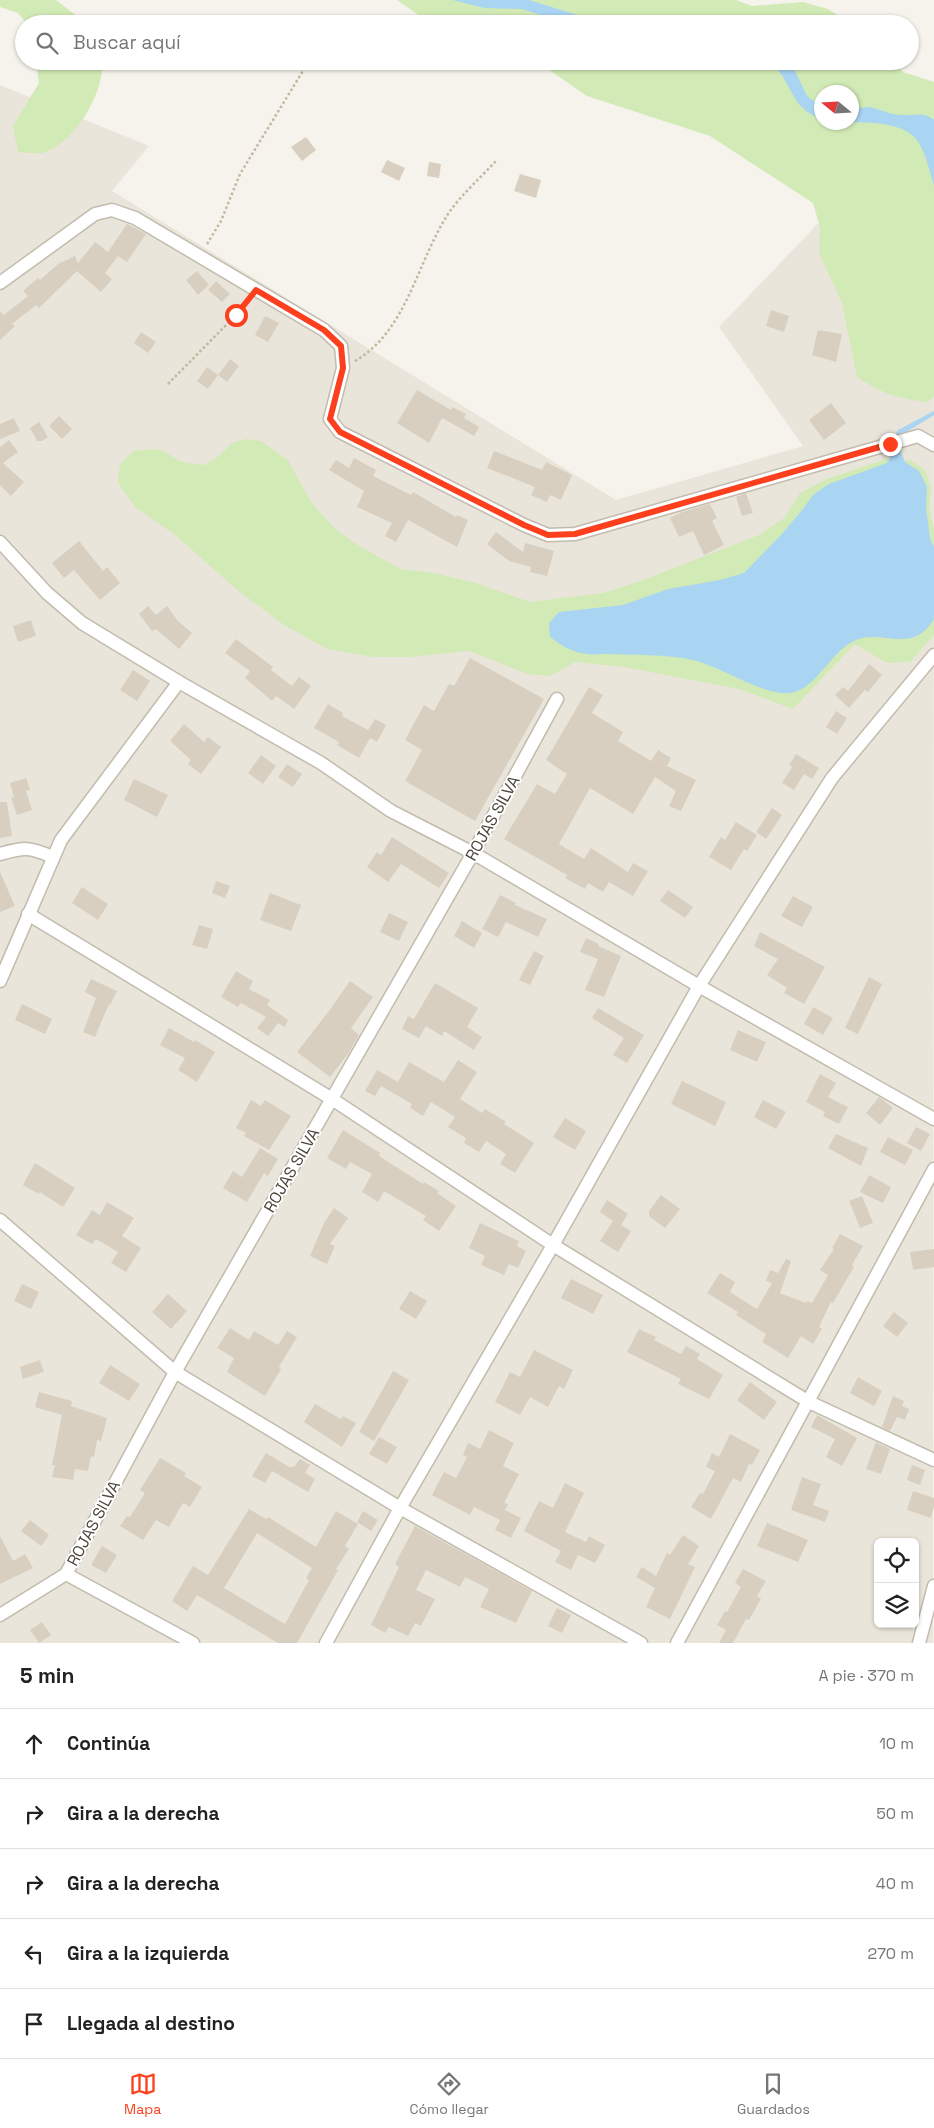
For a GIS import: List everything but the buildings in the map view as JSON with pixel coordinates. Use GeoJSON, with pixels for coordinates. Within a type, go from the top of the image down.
{"type":"FeatureCollection","features":[{"type":"Feature","properties":{"kind":"street"},"geometry":{"type":"LineString","coordinates":[[0,283],[96,214],[112,210],[135,218],[324,330],[341,346],[343,368],[330,419],[340,432],[524,525],[548,535],[575,534],[918,436],[934,445]]}},
{"type":"Feature","properties":{"kind":"street"},"geometry":{"type":"LineString","coordinates":[[0,542],[47,593],[82,623],[179,682],[321,763],[390,811],[472,852],[699,986],[934,1120]]}},
{"type":"Feature","properties":{"kind":"street"},"geometry":{"type":"LineString","coordinates":[[326,1643],[400,1508],[554,1245],[699,986],[832,778],[934,655]]}},
{"type":"Feature","properties":{"kind":"street"},"geometry":{"type":"LineString","coordinates":[[0,981],[61,840],[80,812],[179,682]]}},
{"type":"Feature","properties":{"kind":"street","name":"ROJAS SILVA"},"geometry":{"type":"LineString","coordinates":[[0,1616],[66,1574],[175,1372],[558,699]]}},
{"type":"Feature","properties":{"kind":"street"},"geometry":{"type":"LineString","coordinates":[[0,854],[20,848],[33,849],[53,857]]}},
{"type":"Feature","properties":{"kind":"street"},"geometry":{"type":"LineString","coordinates":[[28,914],[332,1099],[554,1245],[809,1402],[934,1460]]}},
{"type":"Feature","properties":{"kind":"street"},"geometry":{"type":"LineString","coordinates":[[677,1643],[934,1169]]}},
{"type":"Feature","properties":{"kind":"street"},"geometry":{"type":"LineString","coordinates":[[0,1220],[175,1372],[400,1508],[641,1643]]}},
{"type":"Feature","properties":{"kind":"street"},"geometry":{"type":"LineString","coordinates":[[66,1574],[193,1643]]}},
{"type":"Feature","properties":{"kind":"street"},"geometry":{"type":"LineString","coordinates":[[919,1643],[934,1586]]}},
{"type":"Feature","properties":{"kind":"path"},"geometry":{"type":"LineString","coordinates":[[200,256],[221,221],[240,174],[304,70]]}},
{"type":"Feature","properties":{"kind":"path"},"geometry":{"type":"LineString","coordinates":[[343,368],[364,356],[383,338],[408,296],[436,234],[448,213],[497,160]]}},
{"type":"Feature","properties":{"kind":"path"},"geometry":{"type":"LineString","coordinates":[[168,384],[236,315],[256,290]]}},
{"type":"Feature","properties":{"kind":"shaded area"},"geometry":{"type":"Polygon","coordinates":[[[0,85],[149,146],[112,191],[616,500],[803,446],[719,327],[853,187],[934,297],[933,1643],[0,1643],[0,85]]]}},
{"type":"Feature","properties":{"kind":"green space"},"geometry":{"type":"Polygon","coordinates":[[[0,0],[56,0],[75,15],[20,15],[0,7],[0,0]]]}},
{"type":"Feature","properties":{"kind":"green space"},"geometry":{"type":"Polygon","coordinates":[[[397,0],[736,0],[752,6],[803,2],[828,9],[838,15],[418,15],[397,0]]]}},
{"type":"Feature","properties":{"kind":"green space"},"geometry":{"type":"Polygon","coordinates":[[[37,70],[102,70],[99,87],[93,101],[77,127],[67,138],[42,153],[18,152],[13,126],[39,83],[37,70]]]}},
{"type":"Feature","properties":{"kind":"green space"},"geometry":{"type":"Polygon","coordinates":[[[549,70],[901,70],[934,82],[934,396],[927,402],[898,397],[875,388],[857,377],[842,303],[819,253],[820,227],[813,203],[710,136],[587,96],[549,70]]]}},
{"type":"Feature","properties":{"kind":"green space"},"geometry":{"type":"Polygon","coordinates":[[[246,439],[261,441],[288,460],[310,501],[335,529],[356,544],[400,569],[434,573],[479,584],[530,602],[603,593],[638,582],[759,535],[784,518],[800,493],[827,479],[886,459],[910,460],[925,470],[931,488],[929,507],[934,531],[934,635],[910,662],[887,663],[855,644],[793,709],[739,689],[624,667],[575,662],[550,676],[528,674],[469,651],[410,657],[373,657],[327,649],[284,625],[236,589],[174,534],[135,507],[118,483],[120,464],[134,451],[159,449],[182,462],[204,465],[219,456],[232,443],[246,439]]]}},
{"type":"Feature","properties":{"kind":"water"},"geometry":{"type":"Polygon","coordinates":[[[453,0],[529,0],[577,15],[541,15],[522,9],[484,8],[453,0]]]}},
{"type":"Feature","properties":{"kind":"water"},"geometry":{"type":"Polygon","coordinates":[[[778,70],[794,70],[807,96],[814,101],[814,115],[802,107],[778,70]]]}},
{"type":"Feature","properties":{"kind":"water"},"geometry":{"type":"Polygon","coordinates":[[[870,107],[898,115],[922,115],[934,120],[934,185],[926,158],[916,139],[906,131],[891,125],[859,122],[859,108],[870,107]]]}},
{"type":"Feature","properties":{"kind":"water"},"geometry":{"type":"Polygon","coordinates":[[[934,411],[934,415],[903,434],[894,437],[898,430],[934,411]]]}},
{"type":"Feature","properties":{"kind":"water"},"geometry":{"type":"Polygon","coordinates":[[[900,449],[905,462],[919,471],[927,487],[926,507],[930,538],[934,547],[934,619],[925,630],[916,636],[906,639],[863,638],[852,642],[836,655],[807,686],[789,693],[767,690],[693,660],[661,656],[582,653],[567,648],[550,637],[549,623],[559,612],[623,605],[668,589],[720,580],[744,573],[781,535],[813,495],[829,484],[887,463],[895,450],[900,449]]]}},
{"type":"Feature","properties":{"kind":"route"},"geometry":{"type":"LineString","coordinates":[[236,315],[256,290],[324,330],[341,346],[343,368],[330,419],[340,432],[524,525],[548,535],[575,534],[890,444]]}}]}
